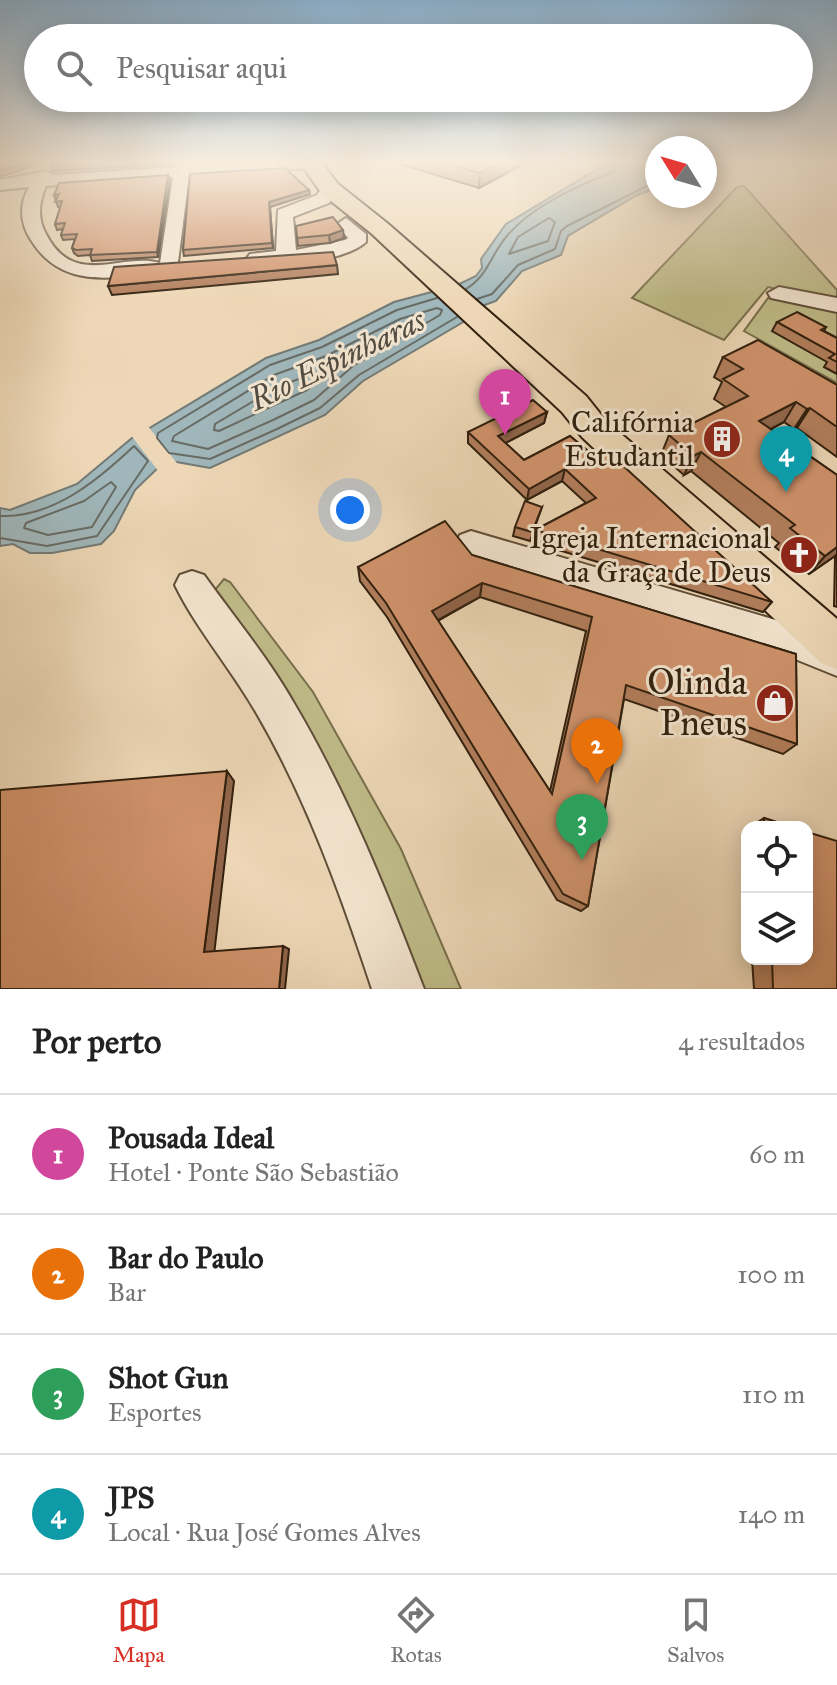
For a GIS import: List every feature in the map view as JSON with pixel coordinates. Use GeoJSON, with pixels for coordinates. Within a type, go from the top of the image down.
{"type":"FeatureCollection","features":[{"type":"Feature","properties":{"kind":"main road"},"geometry":{"type":"LineString","coordinates":[[355,207],[574,404],[594,429],[837,648]]}},
{"type":"Feature","properties":{"kind":"main road"},"geometry":{"type":"LineString","coordinates":[[574,404],[605,424],[837,625]]}},
{"type":"Feature","properties":{"kind":"street"},"geometry":{"type":"LineString","coordinates":[[31,207],[28,220],[38,239],[79,270],[100,271],[177,266],[180,207]]}},
{"type":"Feature","properties":{"kind":"street"},"geometry":{"type":"LineString","coordinates":[[286,256],[284,214],[302,207]]}},
{"type":"Feature","properties":{"kind":"street"},"geometry":{"type":"LineString","coordinates":[[243,260],[334,252],[358,242],[359,238],[346,224]]}},
{"type":"Feature","properties":{"kind":"street"},"geometry":{"type":"LineString","coordinates":[[779,293],[837,305]]}},
{"type":"Feature","properties":{"kind":"street"},"geometry":{"type":"LineString","coordinates":[[471,544],[800,644],[837,659]]}},
{"type":"Feature","properties":{"kind":"street"},"geometry":{"type":"LineString","coordinates":[[192,585],[279,714],[313,777],[361,887],[398,989]]}},
{"type":"Feature","properties":{"kind":"shaded area"},"geometry":{"type":"Polygon","coordinates":[[[718,207],[763,207],[837,290],[837,304],[768,287],[724,340],[632,298],[718,207]]]}},
{"type":"Feature","properties":{"kind":"shaded area"},"geometry":{"type":"Polygon","coordinates":[[[768,298],[837,311],[837,383],[744,331],[768,298]]]}},
{"type":"Feature","properties":{"kind":"shaded area"},"geometry":{"type":"Polygon","coordinates":[[[224,579],[230,582],[313,692],[401,849],[461,989],[421,989],[362,836],[320,757],[214,591],[224,579]]]}},
{"type":"Feature","properties":{"kind":"water"},"geometry":{"type":"Polygon","coordinates":[[[534,207],[617,207],[568,236],[561,255],[522,271],[496,301],[479,307],[455,286],[476,276],[482,268],[481,259],[506,224],[534,207]]]}},
{"type":"Feature","properties":{"kind":"water","name":"Rio Espinharas"},"geometry":{"type":"Polygon","coordinates":[[[443,289],[465,321],[363,381],[325,415],[210,468],[171,461],[143,432],[266,358],[319,340],[394,302],[443,289]]]}},
{"type":"Feature","properties":{"kind":"water"},"geometry":{"type":"Polygon","coordinates":[[[138,433],[161,465],[135,490],[114,531],[101,544],[52,553],[30,553],[13,544],[0,546],[0,508],[10,510],[77,484],[138,433]]]}},
{"type":"Feature","properties":{"kind":"pier"},"geometry":{"type":"Polygon","coordinates":[[[147,425],[180,467],[165,466],[159,472],[130,434],[147,425]]]}},
{"type":"Feature","properties":{"kind":"building"},"geometry":{"type":"Polygon","coordinates":[[[60,207],[163,207],[157,252],[90,255],[92,249],[72,248],[77,234],[61,235],[65,223],[55,224],[60,207]]]}},
{"type":"Feature","properties":{"kind":"building"},"geometry":{"type":"Polygon","coordinates":[[[187,207],[269,207],[272,243],[183,250],[187,207]]]}},
{"type":"Feature","properties":{"kind":"building"},"geometry":{"type":"Polygon","coordinates":[[[333,217],[343,230],[329,235],[297,238],[296,226],[333,217]]]}},
{"type":"Feature","properties":{"kind":"building"},"geometry":{"type":"Polygon","coordinates":[[[333,252],[337,265],[108,286],[114,267],[333,252]]]}},
{"type":"Feature","properties":{"kind":"building"},"geometry":{"type":"Polygon","coordinates":[[[797,312],[826,327],[821,330],[837,338],[837,362],[829,358],[835,354],[777,322],[797,312]]]}},
{"type":"Feature","properties":{"kind":"building"},"geometry":{"type":"Polygon","coordinates":[[[758,340],[837,385],[837,427],[796,402],[759,421],[837,475],[837,547],[825,556],[790,528],[795,525],[701,452],[693,456],[669,435],[748,396],[723,379],[743,369],[723,357],[758,340]]]}},
{"type":"Feature","properties":{"kind":"building"},"geometry":{"type":"Polygon","coordinates":[[[533,400],[547,412],[498,436],[524,460],[570,436],[596,458],[608,452],[772,602],[535,530],[596,498],[565,469],[529,489],[468,432],[533,400]]]}},
{"type":"Feature","properties":{"kind":"building"},"geometry":{"type":"Polygon","coordinates":[[[525,501],[542,507],[532,532],[515,527],[525,501]]]}},
{"type":"Feature","properties":{"kind":"building"},"geometry":{"type":"Polygon","coordinates":[[[445,521],[472,555],[796,654],[797,744],[626,685],[588,906],[563,894],[386,603],[358,567],[445,521]],[[482,583],[432,611],[552,794],[592,617],[482,583]]]}},
{"type":"Feature","properties":{"kind":"building"},"geometry":{"type":"Polygon","coordinates":[[[227,771],[204,952],[283,946],[279,989],[0,989],[0,790],[227,771]]]}},
{"type":"Feature","properties":{"kind":"building"},"geometry":{"type":"Polygon","coordinates":[[[813,834],[837,841],[837,989],[773,989],[772,965],[813,965],[813,834]]]}},
{"type":"Feature","properties":{"kind":"place","name":"Pousada Ideal"},"geometry":{"type":"Point","coordinates":[505,435]}},
{"type":"Feature","properties":{"kind":"place","name":"Califórnia Estudantil"},"geometry":{"type":"Point","coordinates":[722,439]}},
{"type":"Feature","properties":{"kind":"place","name":"JPS"},"geometry":{"type":"Point","coordinates":[786,492]}},
{"type":"Feature","properties":{"kind":"place","name":"Igreja Internacional da Graça de Deus"},"geometry":{"type":"Point","coordinates":[799,555]}},
{"type":"Feature","properties":{"kind":"place","name":"Olinda Pneus"},"geometry":{"type":"Point","coordinates":[775,703]}},
{"type":"Feature","properties":{"kind":"place","name":"Bar do Paulo"},"geometry":{"type":"Point","coordinates":[597,784]}},
{"type":"Feature","properties":{"kind":"place","name":"Shot Gun"},"geometry":{"type":"Point","coordinates":[582,860]}}]}
